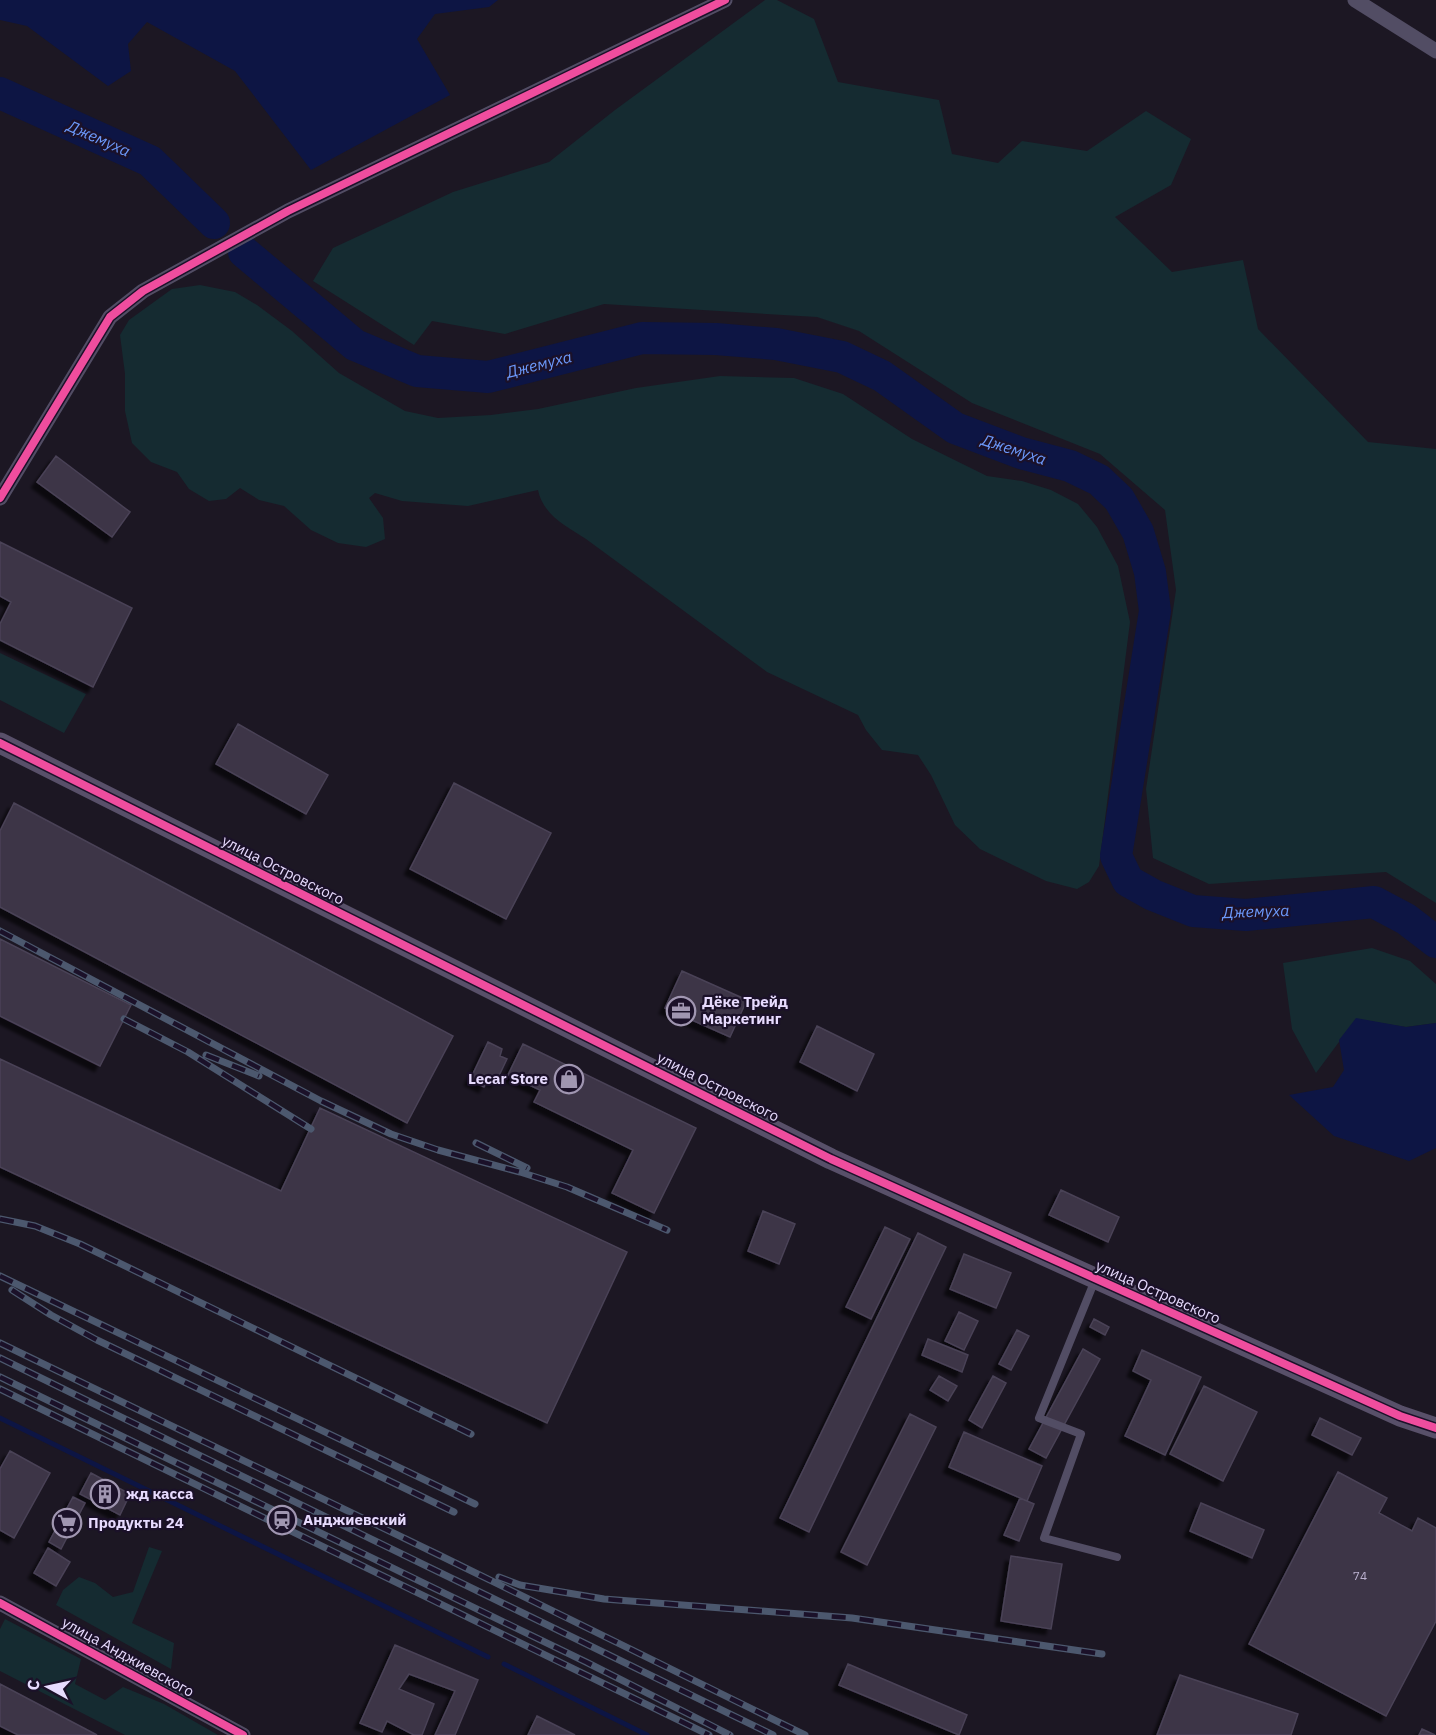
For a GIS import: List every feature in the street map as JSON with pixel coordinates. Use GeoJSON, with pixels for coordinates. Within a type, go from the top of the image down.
{"type":"FeatureCollection","features":[{"type":"Feature","properties":{"kind":"street"},"geometry":{"type":"LineString","coordinates":[[0,498],[110,317],[142,291],[288,211],[725,0]]}},
{"type":"Feature","properties":{"kind":"street"},"geometry":{"type":"LineString","coordinates":[[1355,0],[1436,51]]}},
{"type":"Feature","properties":{"kind":"street","name":"улица Островского"},"geometry":{"type":"LineString","coordinates":[[0,743],[831,1159],[1400,1416],[1436,1428]]}},
{"type":"Feature","properties":{"kind":"street","name":"улица Анджиевского"},"geometry":{"type":"LineString","coordinates":[[0,1603],[243,1735]]}},
{"type":"Feature","properties":{"kind":"lane"},"geometry":{"type":"LineString","coordinates":[[1096,1279],[1039,1418],[1081,1434],[1044,1538],[1117,1557]]}},
{"type":"Feature","properties":{"kind":"green space"},"geometry":{"type":"Polygon","coordinates":[[[765,0],[777,0],[814,19],[838,82],[939,100],[952,154],[998,163],[1022,141],[1087,151],[1146,111],[1191,139],[1171,185],[1115,217],[1172,272],[1243,260],[1258,329],[1368,442],[1436,449],[1436,903],[1386,872],[1209,884],[1153,858],[1146,789],[1176,590],[1165,510],[1100,454],[972,403],[859,331],[817,317],[604,304],[505,334],[432,321],[414,345],[313,281],[333,248],[453,192],[549,162],[615,110],[765,0]]]}},
{"type":"Feature","properties":{"kind":"green space"},"geometry":{"type":"Polygon","coordinates":[[[200,285],[235,292],[257,305],[292,331],[339,373],[405,411],[438,418],[491,415],[538,409],[636,388],[720,376],[794,378],[843,394],[912,439],[987,476],[1022,481],[1051,490],[1078,504],[1097,527],[1118,566],[1130,622],[1099,866],[1089,882],[1077,889],[1046,881],[980,849],[955,825],[931,775],[918,755],[882,750],[866,730],[858,715],[767,672],[556,519],[545,506],[538,490],[468,506],[402,501],[375,493],[369,498],[383,518],[385,539],[366,547],[338,543],[311,530],[284,506],[259,500],[240,488],[226,499],[209,501],[189,489],[177,472],[151,462],[132,443],[125,411],[125,374],[120,335],[129,320],[172,289],[200,285]]]}},
{"type":"Feature","properties":{"kind":"green space"},"geometry":{"type":"Polygon","coordinates":[[[0,653],[86,694],[64,733],[0,700],[0,653]]]}},
{"type":"Feature","properties":{"kind":"green space"},"geometry":{"type":"Polygon","coordinates":[[[1372,948],[1410,961],[1436,984],[1436,1023],[1406,1027],[1356,1019],[1316,1073],[1292,1029],[1283,963],[1372,948]]]}},
{"type":"Feature","properties":{"kind":"green space"},"geometry":{"type":"Polygon","coordinates":[[[149,1547],[162,1551],[132,1623],[174,1643],[171,1669],[56,1605],[63,1590],[79,1577],[95,1583],[113,1597],[133,1592],[149,1547]]]}},
{"type":"Feature","properties":{"kind":"green space"},"geometry":{"type":"Polygon","coordinates":[[[5,1619],[81,1659],[75,1684],[105,1700],[123,1687],[164,1704],[218,1735],[125,1735],[0,1671],[0,1629],[5,1619]]]}},
{"type":"Feature","properties":{"kind":"shaded area"},"geometry":{"type":"Polygon","coordinates":[[[0,0],[498,0],[489,7],[435,14],[417,39],[450,95],[311,170],[235,71],[147,22],[128,44],[131,71],[108,86],[27,26],[0,20],[0,0]]]}},
{"type":"Feature","properties":{"kind":"shaded area"},"geometry":{"type":"Polygon","coordinates":[[[1356,1018],[1406,1027],[1436,1023],[1436,1148],[1409,1161],[1334,1136],[1289,1095],[1333,1087],[1344,1070],[1339,1040],[1356,1018]]]}},
{"type":"Feature","properties":{"kind":"building"},"geometry":{"type":"Polygon","coordinates":[[[56,456],[130,512],[112,537],[37,482],[56,456]]]}},
{"type":"Feature","properties":{"kind":"building"},"geometry":{"type":"Polygon","coordinates":[[[0,542],[132,608],[93,687],[0,640],[0,624],[11,602],[0,596],[0,542]]]}},
{"type":"Feature","properties":{"kind":"building"},"geometry":{"type":"Polygon","coordinates":[[[238,724],[328,775],[306,814],[216,764],[238,724]]]}},
{"type":"Feature","properties":{"kind":"building"},"geometry":{"type":"Polygon","coordinates":[[[454,783],[551,833],[506,919],[410,869],[454,783]]]}},
{"type":"Feature","properties":{"kind":"building"},"geometry":{"type":"Polygon","coordinates":[[[14,803],[453,1036],[407,1123],[0,907],[0,831],[14,803]]]}},
{"type":"Feature","properties":{"kind":"building"},"geometry":{"type":"Polygon","coordinates":[[[0,939],[131,1005],[100,1066],[0,1016],[0,939]]]}},
{"type":"Feature","properties":{"kind":"building"},"geometry":{"type":"Polygon","coordinates":[[[682,971],[747,1000],[730,1037],[665,1008],[682,971]]]}},
{"type":"Feature","properties":{"kind":"building"},"geometry":{"type":"Polygon","coordinates":[[[817,1026],[874,1054],[857,1091],[800,1062],[817,1026]]]}},
{"type":"Feature","properties":{"kind":"building"},"geometry":{"type":"Polygon","coordinates":[[[488,1042],[502,1049],[500,1056],[507,1059],[496,1082],[489,1078],[484,1087],[470,1080],[488,1042]]]}},
{"type":"Feature","properties":{"kind":"building"},"geometry":{"type":"Polygon","coordinates":[[[523,1044],[696,1128],[654,1213],[612,1193],[633,1150],[534,1102],[540,1090],[508,1075],[523,1044]]]}},
{"type":"Feature","properties":{"kind":"building"},"geometry":{"type":"Polygon","coordinates":[[[0,1059],[281,1191],[320,1108],[627,1252],[547,1423],[0,1167],[0,1059]]]}},
{"type":"Feature","properties":{"kind":"building"},"geometry":{"type":"Polygon","coordinates":[[[1061,1190],[1119,1217],[1108,1242],[1049,1215],[1061,1190]]]}},
{"type":"Feature","properties":{"kind":"building"},"geometry":{"type":"Polygon","coordinates":[[[763,1211],[795,1224],[779,1264],[748,1251],[763,1211]]]}},
{"type":"Feature","properties":{"kind":"building"},"geometry":{"type":"Polygon","coordinates":[[[885,1227],[910,1239],[871,1319],[846,1307],[885,1227]]]}},
{"type":"Feature","properties":{"kind":"building"},"geometry":{"type":"Polygon","coordinates":[[[918,1233],[946,1247],[809,1532],[780,1518],[918,1233]]]}},
{"type":"Feature","properties":{"kind":"building"},"geometry":{"type":"Polygon","coordinates":[[[964,1254],[1011,1273],[996,1308],[950,1289],[964,1254]]]}},
{"type":"Feature","properties":{"kind":"building"},"geometry":{"type":"Polygon","coordinates":[[[959,1312],[978,1321],[964,1350],[945,1341],[959,1312]]]}},
{"type":"Feature","properties":{"kind":"building"},"geometry":{"type":"Polygon","coordinates":[[[1094,1319],[1109,1327],[1105,1335],[1090,1327],[1094,1319]]]}},
{"type":"Feature","properties":{"kind":"building"},"geometry":{"type":"Polygon","coordinates":[[[1017,1330],[1029,1336],[1011,1370],[999,1364],[1017,1330]]]}},
{"type":"Feature","properties":{"kind":"building"},"geometry":{"type":"Polygon","coordinates":[[[928,1339],[968,1355],[962,1372],[922,1355],[928,1339]]]}},
{"type":"Feature","properties":{"kind":"building"},"geometry":{"type":"Polygon","coordinates":[[[1083,1349],[1100,1359],[1046,1458],[1029,1449],[1083,1349]]]}},
{"type":"Feature","properties":{"kind":"building"},"geometry":{"type":"Polygon","coordinates":[[[1142,1350],[1201,1377],[1165,1455],[1125,1436],[1151,1380],[1133,1371],[1142,1350]]]}},
{"type":"Feature","properties":{"kind":"building"},"geometry":{"type":"Polygon","coordinates":[[[939,1376],[957,1386],[948,1401],[930,1390],[939,1376]]]}},
{"type":"Feature","properties":{"kind":"building"},"geometry":{"type":"Polygon","coordinates":[[[993,1376],[1006,1383],[982,1428],[969,1420],[993,1376]]]}},
{"type":"Feature","properties":{"kind":"building"},"geometry":{"type":"Polygon","coordinates":[[[1204,1386],[1257,1412],[1223,1481],[1170,1454],[1204,1386]]]}},
{"type":"Feature","properties":{"kind":"building"},"geometry":{"type":"Polygon","coordinates":[[[910,1414],[936,1427],[867,1565],[841,1552],[910,1414]]]}},
{"type":"Feature","properties":{"kind":"building"},"geometry":{"type":"Polygon","coordinates":[[[1320,1418],[1361,1438],[1352,1455],[1312,1435],[1320,1418]]]}},
{"type":"Feature","properties":{"kind":"building"},"geometry":{"type":"Polygon","coordinates":[[[964,1432],[1042,1466],[1027,1501],[949,1467],[964,1432]]]}},
{"type":"Feature","properties":{"kind":"building"},"geometry":{"type":"Polygon","coordinates":[[[10,1451],[50,1473],[14,1538],[0,1530],[0,1469],[10,1451]]]}},
{"type":"Feature","properties":{"kind":"building"},"geometry":{"type":"Polygon","coordinates":[[[1338,1472],[1387,1498],[1379,1513],[1412,1531],[1418,1518],[1436,1528],[1436,1621],[1386,1716],[1249,1644],[1338,1472]]]}},
{"type":"Feature","properties":{"kind":"building","name":"жд касса"},"geometry":{"type":"Polygon","coordinates":[[[91,1473],[130,1494],[120,1515],[80,1494],[91,1473]]]}},
{"type":"Feature","properties":{"kind":"building","name":"Продукты 24"},"geometry":{"type":"Polygon","coordinates":[[[73,1497],[85,1503],[61,1549],[49,1542],[73,1497]]]}},
{"type":"Feature","properties":{"kind":"building"},"geometry":{"type":"Polygon","coordinates":[[[1020,1498],[1034,1504],[1019,1541],[1004,1535],[1020,1498]]]}},
{"type":"Feature","properties":{"kind":"building"},"geometry":{"type":"Polygon","coordinates":[[[1201,1503],[1264,1530],[1252,1558],[1190,1531],[1201,1503]]]}},
{"type":"Feature","properties":{"kind":"building"},"geometry":{"type":"Polygon","coordinates":[[[48,1548],[70,1562],[56,1586],[34,1573],[48,1548]]]}},
{"type":"Feature","properties":{"kind":"building"},"geometry":{"type":"Polygon","coordinates":[[[1011,1556],[1062,1564],[1051,1629],[1001,1621],[1011,1556]]]}},
{"type":"Feature","properties":{"kind":"building"},"geometry":{"type":"Polygon","coordinates":[[[395,1645],[478,1680],[455,1735],[435,1735],[455,1691],[409,1674],[399,1689],[434,1704],[422,1735],[414,1735],[387,1721],[382,1732],[360,1723],[395,1645]]]}},
{"type":"Feature","properties":{"kind":"building"},"geometry":{"type":"Polygon","coordinates":[[[848,1664],[967,1715],[959,1735],[839,1685],[848,1664]]]}},
{"type":"Feature","properties":{"kind":"building"},"geometry":{"type":"Polygon","coordinates":[[[1180,1675],[1298,1714],[1291,1735],[1157,1735],[1180,1675]]]}},
{"type":"Feature","properties":{"kind":"building"},"geometry":{"type":"Polygon","coordinates":[[[0,1684],[97,1735],[18,1735],[0,1726],[0,1684]]]}},
{"type":"Feature","properties":{"kind":"building"},"geometry":{"type":"Polygon","coordinates":[[[537,1716],[575,1735],[528,1735],[537,1716]]]}},
{"type":"Feature","properties":{"kind":"building"},"geometry":{"type":"Polygon","coordinates":[[[1422,1729],[1435,1735],[1419,1735],[1422,1729]]]}},
{"type":"Feature","properties":{"kind":"waterway","name":"Джемуха"},"geometry":{"type":"LineString","coordinates":[[0,93],[150,161],[214,223]]}},
{"type":"Feature","properties":{"kind":"waterway","name":"Джемуха"},"geometry":{"type":"LineString","coordinates":[[244,252],[355,345],[417,371],[488,377],[642,338],[716,339],[776,344],[842,357],[882,376],[955,428],[1021,453],[1070,466],[1099,480],[1119,499],[1138,532],[1150,572],[1155,611],[1116,856],[1128,881],[1153,895],[1193,911],[1246,915],[1374,902],[1406,919],[1436,942]]}},
{"type":"Feature","properties":{"kind":"waterway"},"geometry":{"type":"LineString","coordinates":[[0,1418],[488,1657]]}},
{"type":"Feature","properties":{"kind":"waterway"},"geometry":{"type":"LineString","coordinates":[[504,1664],[647,1735]]}},
{"type":"Feature","properties":{"kind":"railway"},"geometry":{"type":"LineString","coordinates":[[0,931],[321,1101],[391,1134],[567,1187],[667,1230]]}},
{"type":"Feature","properties":{"kind":"railway"},"geometry":{"type":"LineString","coordinates":[[124,1019],[188,1052],[311,1129]]}},
{"type":"Feature","properties":{"kind":"railway"},"geometry":{"type":"LineString","coordinates":[[206,1055],[259,1076]]}},
{"type":"Feature","properties":{"kind":"railway"},"geometry":{"type":"LineString","coordinates":[[476,1143],[527,1168]]}},
{"type":"Feature","properties":{"kind":"railway"},"geometry":{"type":"LineString","coordinates":[[0,1219],[35,1226],[80,1244],[471,1434]]}},
{"type":"Feature","properties":{"kind":"railway"},"geometry":{"type":"LineString","coordinates":[[0,1276],[475,1504]]}},
{"type":"Feature","properties":{"kind":"railway"},"geometry":{"type":"LineString","coordinates":[[12,1290],[97,1340],[454,1512]]}},
{"type":"Feature","properties":{"kind":"railway"},"geometry":{"type":"LineString","coordinates":[[0,1343],[805,1735]]}},
{"type":"Feature","properties":{"kind":"railway"},"geometry":{"type":"LineString","coordinates":[[0,1358],[773,1735]]}},
{"type":"Feature","properties":{"kind":"railway"},"geometry":{"type":"LineString","coordinates":[[0,1377],[586,1662],[730,1735]]}},
{"type":"Feature","properties":{"kind":"railway"},"geometry":{"type":"LineString","coordinates":[[0,1389],[709,1735]]}},
{"type":"Feature","properties":{"kind":"railway"},"geometry":{"type":"LineString","coordinates":[[499,1577],[520,1585],[604,1599],[852,1618],[1102,1654]]}},
{"type":"Feature","properties":{"kind":"cycle path"},"geometry":{"type":"LineString","coordinates":[[0,498],[110,317],[143,291],[288,211],[725,0]]}},
{"type":"Feature","properties":{"kind":"cycle path"},"geometry":{"type":"LineString","coordinates":[[0,743],[831,1159],[1400,1416],[1436,1428]]}},
{"type":"Feature","properties":{"kind":"cycle path"},"geometry":{"type":"LineString","coordinates":[[0,1603],[243,1735]]}},
{"type":"Feature","properties":{"kind":"place","name":"Дёке Трейд Маркетинг"},"geometry":{"type":"Point","coordinates":[681,1011]}},
{"type":"Feature","properties":{"kind":"place","name":"Lecar Store"},"geometry":{"type":"Point","coordinates":[569,1079]}},
{"type":"Feature","properties":{"kind":"place","name":"жд касса"},"geometry":{"type":"Point","coordinates":[105,1494]}},
{"type":"Feature","properties":{"kind":"place","name":"Анджиевский"},"geometry":{"type":"Point","coordinates":[282,1520]}},
{"type":"Feature","properties":{"kind":"place","name":"Продукты 24"},"geometry":{"type":"Point","coordinates":[67,1523]}}]}
